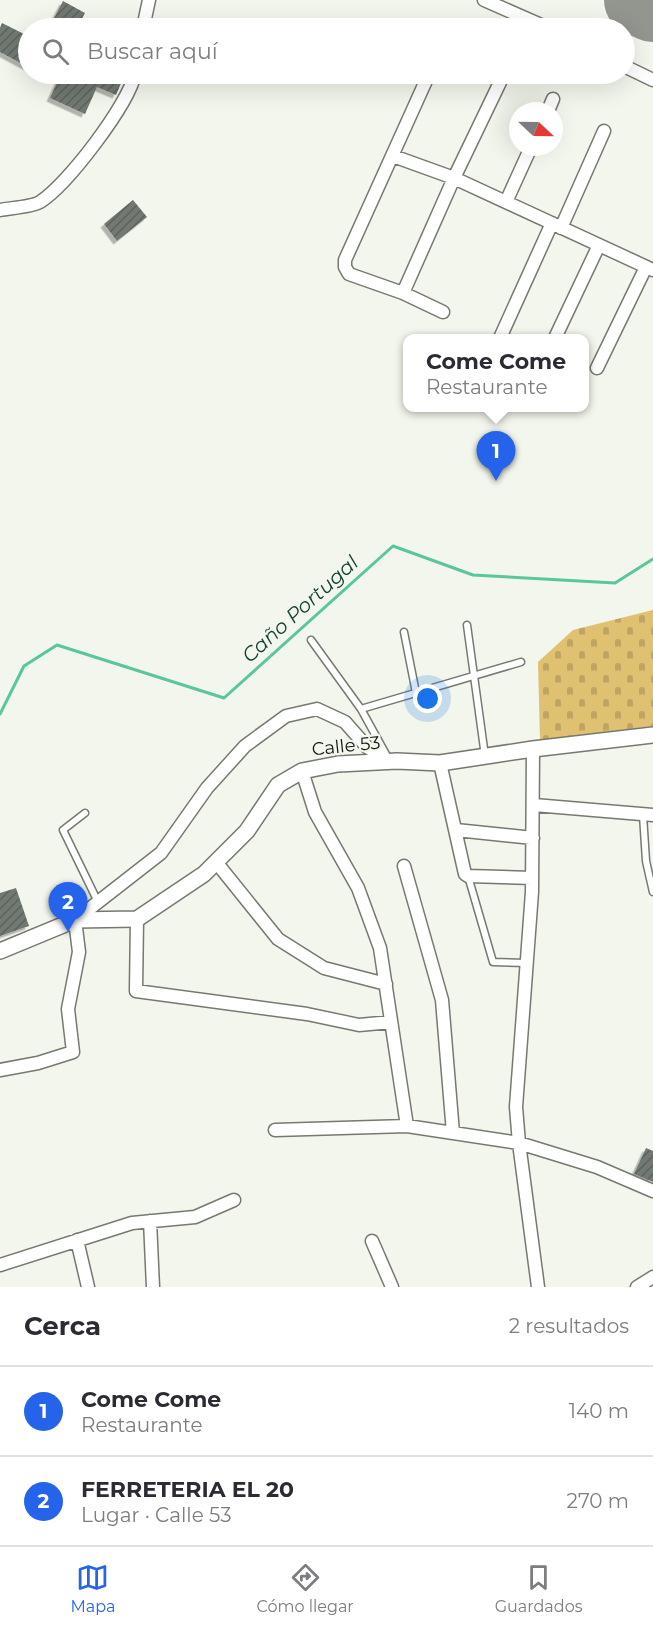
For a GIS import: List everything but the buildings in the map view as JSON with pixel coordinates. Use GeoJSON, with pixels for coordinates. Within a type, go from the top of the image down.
{"type":"FeatureCollection","features":[{"type":"Feature","properties":{"kind":"street"},"geometry":{"type":"LineString","coordinates":[[145,18],[149,0]]}},
{"type":"Feature","properties":{"kind":"street"},"geometry":{"type":"LineString","coordinates":[[484,0],[517,18]]}},
{"type":"Feature","properties":{"kind":"street"},"geometry":{"type":"LineString","coordinates":[[635,71],[653,80]]}},
{"type":"Feature","properties":{"kind":"street"},"geometry":{"type":"LineString","coordinates":[[0,210],[39,203],[77,168],[111,121],[130,84]]}},
{"type":"Feature","properties":{"kind":"street"},"geometry":{"type":"LineString","coordinates":[[425,84],[345,260],[345,267],[349,274],[403,293],[443,312]]}},
{"type":"Feature","properties":{"kind":"street"},"geometry":{"type":"LineString","coordinates":[[403,293],[499,84]]}},
{"type":"Feature","properties":{"kind":"street"},"geometry":{"type":"LineString","coordinates":[[502,334],[604,131]]}},
{"type":"Feature","properties":{"kind":"street"},"geometry":{"type":"LineString","coordinates":[[393,156],[454,178],[649,269],[597,368]]}},
{"type":"Feature","properties":{"kind":"street"},"geometry":{"type":"LineString","coordinates":[[506,202],[527,156]]}},
{"type":"Feature","properties":{"kind":"street"},"geometry":{"type":"LineString","coordinates":[[557,334],[599,245]]}},
{"type":"Feature","properties":{"kind":"street"},"geometry":{"type":"LineString","coordinates":[[0,951],[75,920],[161,853],[207,788],[245,746],[286,716],[317,709],[345,722],[367,747],[389,761]]}},
{"type":"Feature","properties":{"kind":"street","name":"Calle 53"},"geometry":{"type":"LineString","coordinates":[[137,919],[204,874],[247,831],[278,785],[302,771],[338,764],[389,761],[440,763],[653,735]]}},
{"type":"Feature","properties":{"kind":"street"},"geometry":{"type":"LineString","coordinates":[[533,749],[532,878],[516,1107],[538,1287]]}},
{"type":"Feature","properties":{"kind":"street"},"geometry":{"type":"LineString","coordinates":[[440,763],[463,871],[468,876],[532,878]]}},
{"type":"Feature","properties":{"kind":"street"},"geometry":{"type":"LineString","coordinates":[[302,771],[315,812],[358,888],[380,948],[407,1126]]}},
{"type":"Feature","properties":{"kind":"street"},"geometry":{"type":"LineString","coordinates":[[534,805],[648,815]]}},
{"type":"Feature","properties":{"kind":"street"},"geometry":{"type":"LineString","coordinates":[[456,830],[533,838]]}},
{"type":"Feature","properties":{"kind":"street"},"geometry":{"type":"LineString","coordinates":[[216,862],[278,939],[324,968],[386,984]]}},
{"type":"Feature","properties":{"kind":"street"},"geometry":{"type":"LineString","coordinates":[[404,866],[442,1000],[453,1133]]}},
{"type":"Feature","properties":{"kind":"street"},"geometry":{"type":"LineString","coordinates":[[75,920],[137,919],[136,991],[308,1014],[359,1025],[391,1022]]}},
{"type":"Feature","properties":{"kind":"street"},"geometry":{"type":"LineString","coordinates":[[0,1070],[38,1063],[73,1052],[68,1009],[79,952],[75,920]]}},
{"type":"Feature","properties":{"kind":"street"},"geometry":{"type":"LineString","coordinates":[[275,1130],[407,1126],[519,1143],[597,1167],[653,1191]]}},
{"type":"Feature","properties":{"kind":"street"},"geometry":{"type":"LineString","coordinates":[[0,1265],[132,1223],[195,1217],[234,1200]]}},
{"type":"Feature","properties":{"kind":"street"},"geometry":{"type":"LineString","coordinates":[[150,1221],[153,1287]]}},
{"type":"Feature","properties":{"kind":"street"},"geometry":{"type":"LineString","coordinates":[[77,1240],[85,1287]]}},
{"type":"Feature","properties":{"kind":"street"},"geometry":{"type":"LineString","coordinates":[[372,1241],[392,1287]]}},
{"type":"Feature","properties":{"kind":"street"},"geometry":{"type":"LineString","coordinates":[[637,1287],[653,1277]]}},
{"type":"Feature","properties":{"kind":"lane"},"geometry":{"type":"LineString","coordinates":[[467,626],[485,756]]}},
{"type":"Feature","properties":{"kind":"lane"},"geometry":{"type":"LineString","coordinates":[[404,632],[416,693]]}},
{"type":"Feature","properties":{"kind":"lane"},"geometry":{"type":"LineString","coordinates":[[311,640],[361,709],[389,761]]}},
{"type":"Feature","properties":{"kind":"lane"},"geometry":{"type":"LineString","coordinates":[[361,709],[521,662]]}},
{"type":"Feature","properties":{"kind":"lane"},"geometry":{"type":"LineString","coordinates":[[85,813],[63,830],[98,902]]}},
{"type":"Feature","properties":{"kind":"lane"},"geometry":{"type":"LineString","coordinates":[[648,815],[646,861],[653,892]]}},
{"type":"Feature","properties":{"kind":"lane"},"geometry":{"type":"LineString","coordinates":[[468,876],[493,962],[527,963]]}},
{"type":"Feature","properties":{"kind":"green space"},"geometry":{"type":"Polygon","coordinates":[[[653,610],[653,726],[540,740],[538,662],[573,630],[653,610]]]}},
{"type":"Feature","properties":{"kind":"waterway","name":"Caño Portugal"},"geometry":{"type":"LineString","coordinates":[[0,714],[24,666],[57,645],[224,698],[393,546],[473,575],[615,583],[653,559]]}},
{"type":"Feature","properties":{"kind":"runway"},"geometry":{"type":"LineString","coordinates":[[640,0],[653,6]]}},
{"type":"Feature","properties":{"kind":"place","name":"Come Come"},"geometry":{"type":"Point","coordinates":[496,481]}},
{"type":"Feature","properties":{"kind":"place","name":"FERRETERIA EL 20"},"geometry":{"type":"Point","coordinates":[68,932]}}]}
